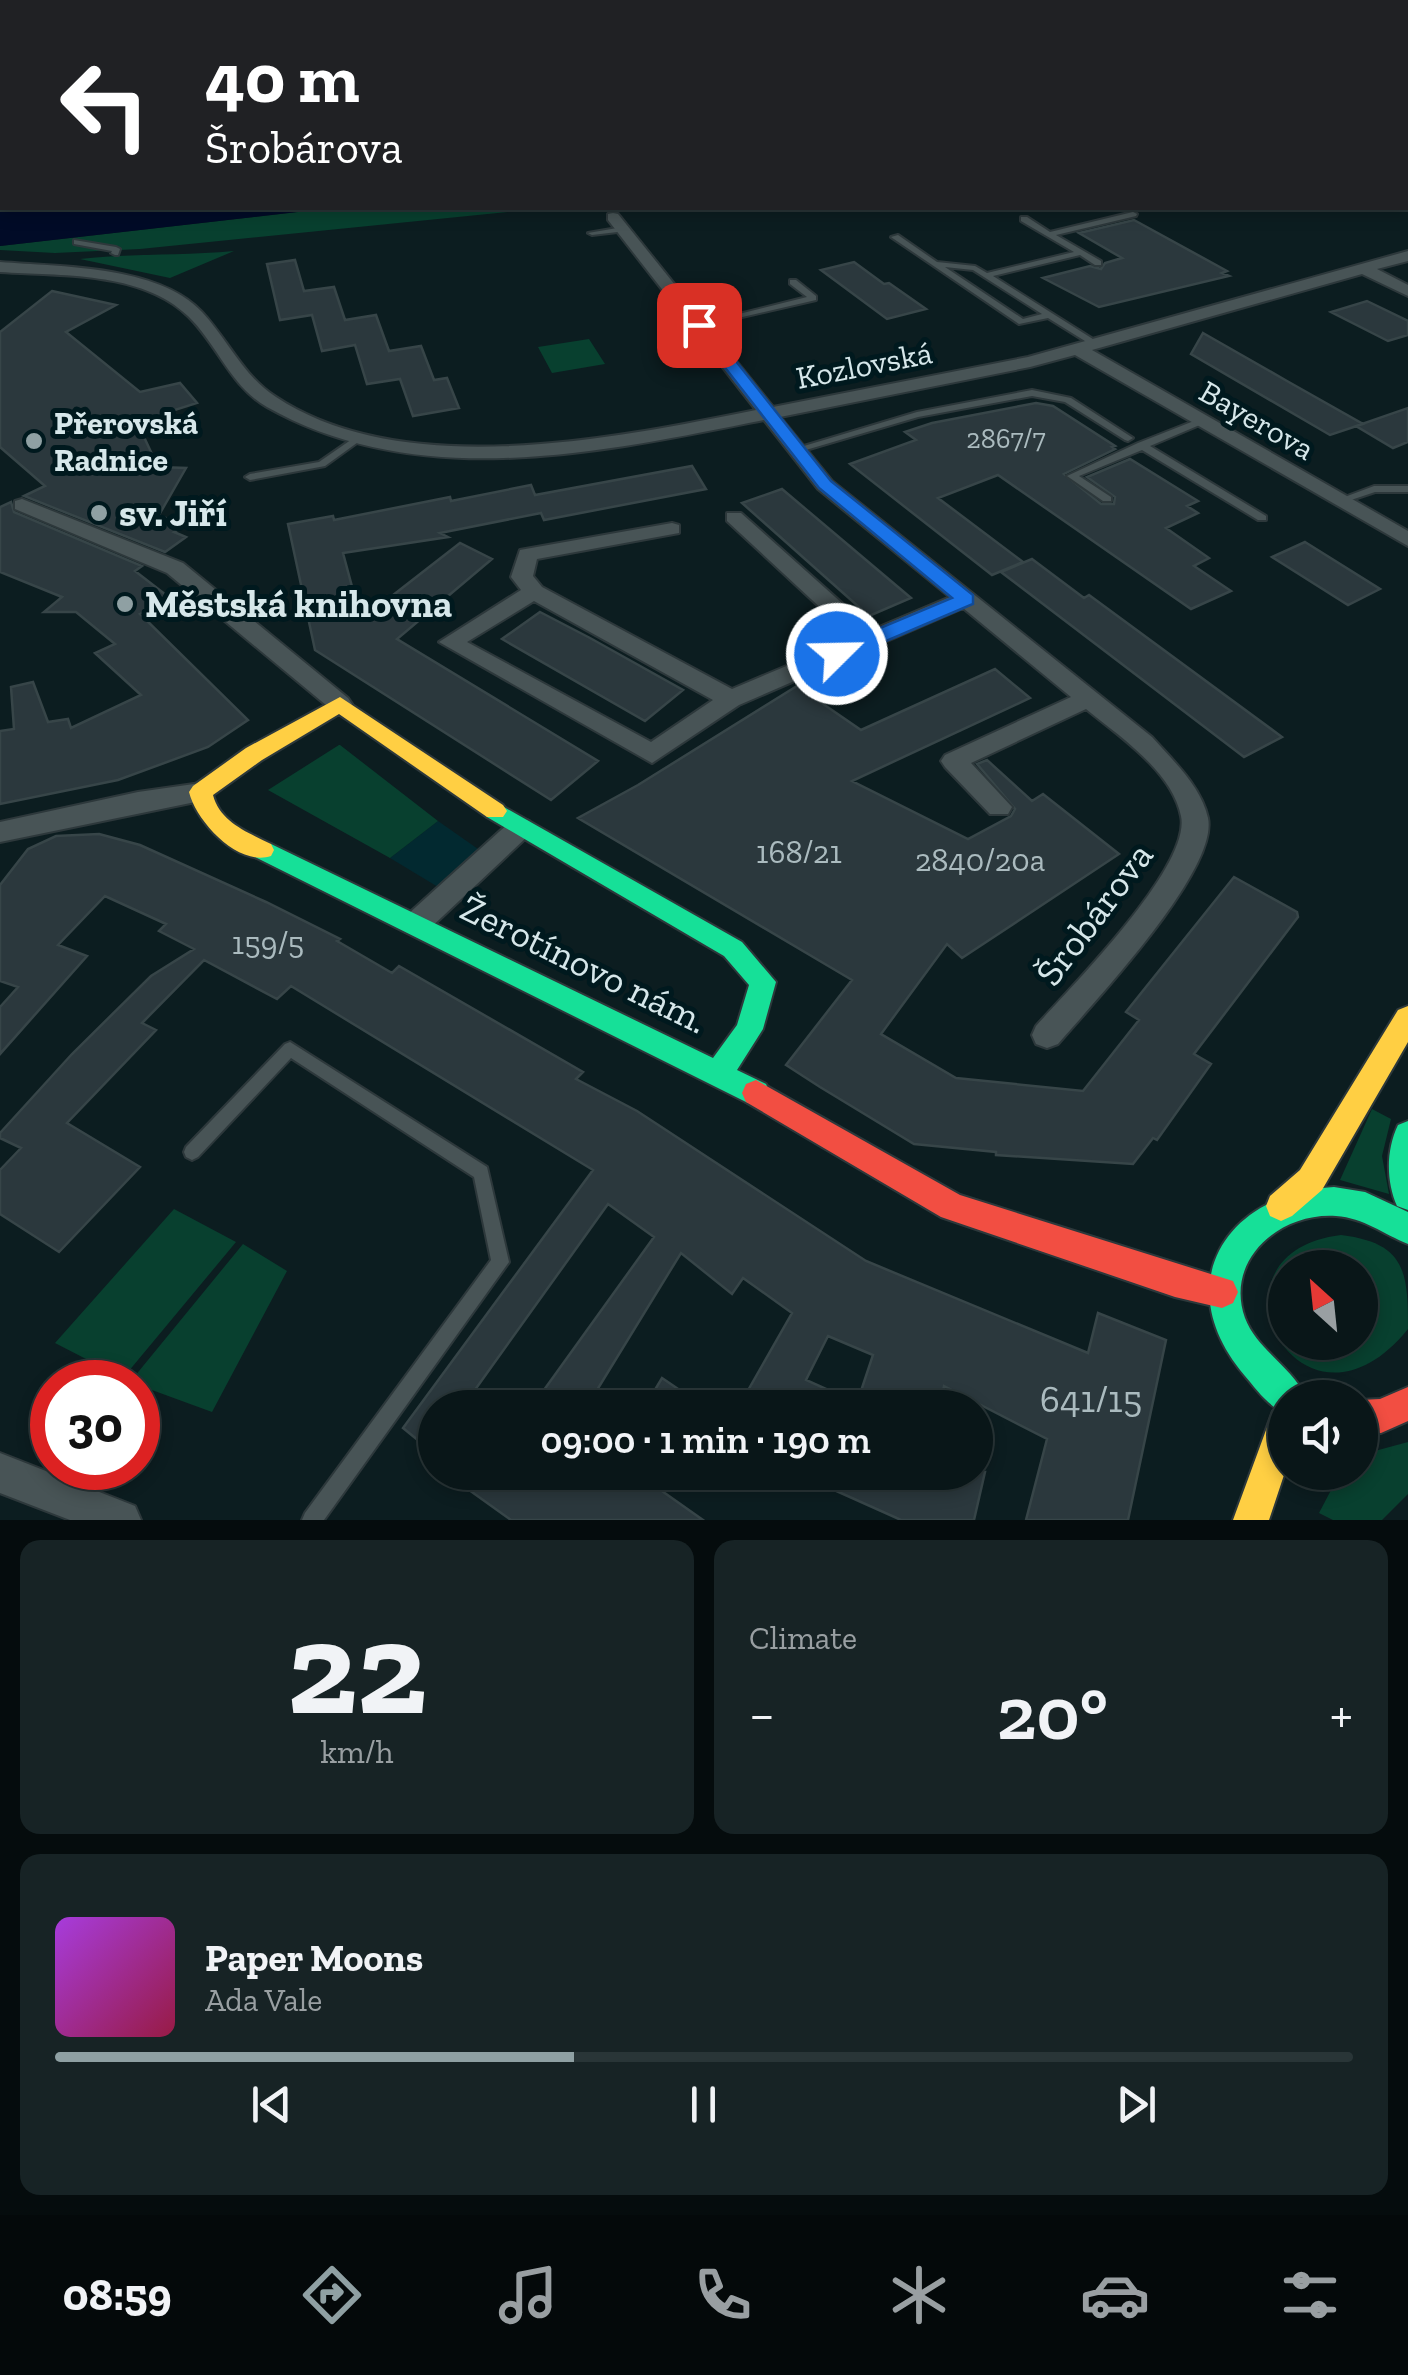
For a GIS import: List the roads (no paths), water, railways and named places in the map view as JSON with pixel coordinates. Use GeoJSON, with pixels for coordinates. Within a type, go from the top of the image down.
{"type":"FeatureCollection","features":[{"type":"Feature","properties":{"kind":"street","name":"Šrobárova"},"geometry":{"type":"LineString","coordinates":[[618,223],[825,484],[1143,743],[1183,789],[1196,828],[1176,881],[1047,1035]]}},
{"type":"Feature","properties":{"kind":"street","name":"Kozlovská"},"geometry":{"type":"LineString","coordinates":[[0,267],[49,268],[133,281],[177,301],[206,327],[240,376],[269,401],[312,425],[358,438],[426,449],[543,452],[623,442],[1030,362],[1408,256]]}},
{"type":"Feature","properties":{"kind":"street"},"geometry":{"type":"LineString","coordinates":[[1365,268],[1408,291]]}},
{"type":"Feature","properties":{"kind":"street","name":"Bayerova"},"geometry":{"type":"LineString","coordinates":[[1085,346],[1199,422],[1408,540]]}},
{"type":"Feature","properties":{"kind":"street","name":"Žerotínovo nám."},"geometry":{"type":"LineString","coordinates":[[22,505],[175,568],[340,704],[520,828],[733,949],[763,982],[749,1029],[720,1072]]}},
{"type":"Feature","properties":{"kind":"street"},"geometry":{"type":"LineString","coordinates":[[734,517],[869,640]]}},
{"type":"Feature","properties":{"kind":"street"},"geometry":{"type":"LineString","coordinates":[[672,529],[527,554],[522,577],[534,592],[732,699]]}},
{"type":"Feature","properties":{"kind":"street"},"geometry":{"type":"LineString","coordinates":[[534,592],[450,642],[652,754],[732,699],[966,599]]}},
{"type":"Feature","properties":{"kind":"street"},"geometry":{"type":"LineString","coordinates":[[999,807],[954,762],[1087,698]]}},
{"type":"Feature","properties":{"kind":"street"},"geometry":{"type":"LineString","coordinates":[[5,837],[138,801],[201,792],[254,754],[340,704]]}},
{"type":"Feature","properties":{"kind":"street","name":"Žerotínovo nám."},"geometry":{"type":"LineString","coordinates":[[201,792],[204,812],[223,831],[720,1072],[952,1207],[1175,1281],[1222,1292]]}},
{"type":"Feature","properties":{"kind":"street","name":"Žerotínovo nám."},"geometry":{"type":"LineString","coordinates":[[416,924],[520,828]]}},
{"type":"Feature","properties":{"kind":"street"},"geometry":{"type":"LineString","coordinates":[[1268,1381],[1246,1357],[1232,1330],[1222,1292],[1230,1260],[1246,1235],[1311,1180],[1408,1018]]}},
{"type":"Feature","properties":{"kind":"street"},"geometry":{"type":"LineString","coordinates":[[1408,1134],[1402,1171],[1408,1196]]}},
{"type":"Feature","properties":{"kind":"street"},"geometry":{"type":"LineString","coordinates":[[1273,1212],[1310,1200],[1336,1200],[1384,1214],[1408,1229]]}},
{"type":"Feature","properties":{"kind":"street"},"geometry":{"type":"LineString","coordinates":[[1378,1416],[1408,1404]]}},
{"type":"Feature","properties":{"kind":"street"},"geometry":{"type":"LineString","coordinates":[[1251,1520],[1268,1472]]}},
{"type":"Feature","properties":{"kind":"street"},"geometry":{"type":"LineString","coordinates":[[0,1473],[121,1520]]}},
{"type":"Feature","properties":{"kind":"lane"},"geometry":{"type":"LineString","coordinates":[[1048,234],[1133,214]]}},
{"type":"Feature","properties":{"kind":"lane"},"geometry":{"type":"LineString","coordinates":[[1024,218],[1098,263]]}},
{"type":"Feature","properties":{"kind":"lane"},"geometry":{"type":"LineString","coordinates":[[592,233],[618,223]]}},
{"type":"Feature","properties":{"kind":"lane"},"geometry":{"type":"LineString","coordinates":[[895,237],[1022,322],[1049,315]]}},
{"type":"Feature","properties":{"kind":"lane"},"geometry":{"type":"LineString","coordinates":[[77,242],[105,244],[116,249],[116,253]]}},
{"type":"Feature","properties":{"kind":"lane"},"geometry":{"type":"LineString","coordinates":[[987,275],[1080,253]]}},
{"type":"Feature","properties":{"kind":"lane"},"geometry":{"type":"LineString","coordinates":[[935,264],[975,268],[1049,315],[1085,346]]}},
{"type":"Feature","properties":{"kind":"lane"},"geometry":{"type":"LineString","coordinates":[[699,325],[813,298],[793,282]]}},
{"type":"Feature","properties":{"kind":"lane"},"geometry":{"type":"LineString","coordinates":[[798,449],[918,415],[1032,393],[1068,400],[1128,438]]}},
{"type":"Feature","properties":{"kind":"lane"},"geometry":{"type":"LineString","coordinates":[[1107,500],[1072,476],[1199,422]]}},
{"type":"Feature","properties":{"kind":"lane"},"geometry":{"type":"LineString","coordinates":[[250,477],[322,464],[358,438]]}},
{"type":"Feature","properties":{"kind":"lane"},"geometry":{"type":"LineString","coordinates":[[1141,445],[1262,518]]}},
{"type":"Feature","properties":{"kind":"lane"},"geometry":{"type":"LineString","coordinates":[[1338,501],[1374,489],[1408,489]]}},
{"type":"Feature","properties":{"kind":"lane"},"geometry":{"type":"LineString","coordinates":[[192,1152],[290,1049],[482,1172],[500,1262],[312,1520]]}},
{"type":"Feature","properties":{"kind":"place","name":"Přerovská Radnice"},"geometry":{"type":"Point","coordinates":[34,441]}},
{"type":"Feature","properties":{"kind":"place","name":"sv. Jiří"},"geometry":{"type":"Point","coordinates":[99,513]}},
{"type":"Feature","properties":{"kind":"place","name":"Městská knihovna"},"geometry":{"type":"Point","coordinates":[125,604]}}]}
